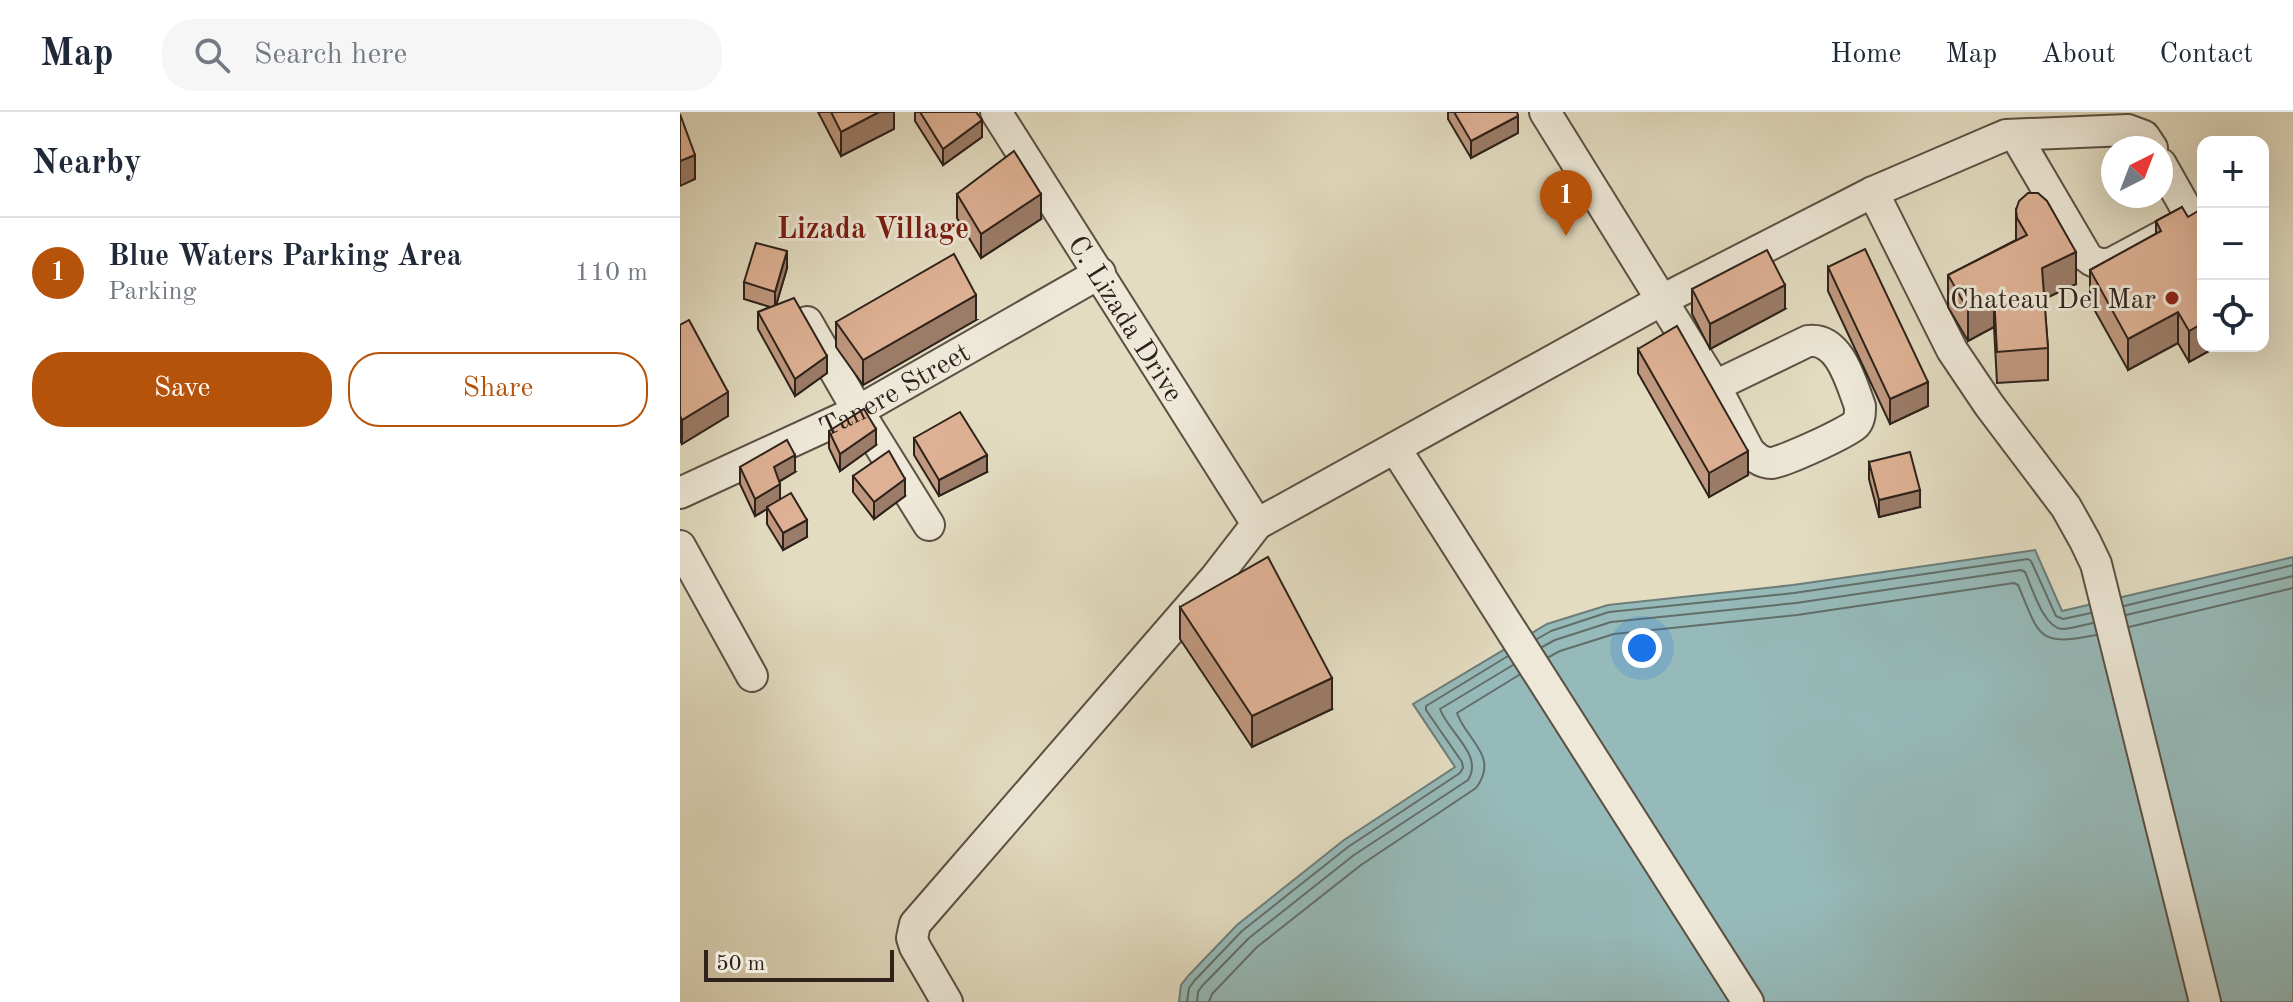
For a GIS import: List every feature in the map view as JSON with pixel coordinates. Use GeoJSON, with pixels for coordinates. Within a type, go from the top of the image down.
{"type":"FeatureCollection","features":[{"type":"Feature","properties":{"kind":"street","name":"C. Lizada Drive"},"geometry":{"type":"LineString","coordinates":[[996,112],[1257,524]]}},
{"type":"Feature","properties":{"kind":"street"},"geometry":{"type":"LineString","coordinates":[[1545,112],[1715,386],[1749,451],[1763,462],[1780,462],[1848,430],[1858,422],[1860,415],[1860,406],[1836,354],[1823,342],[1815,340],[1715,386]]}},
{"type":"Feature","properties":{"kind":"street"},"geometry":{"type":"LineString","coordinates":[[947,1002],[915,947],[912,938],[915,924],[1216,577],[1257,524],[1662,300],[1873,192],[2006,135],[2128,130],[2144,136]]}},
{"type":"Feature","properties":{"kind":"street"},"geometry":{"type":"LineString","coordinates":[[2016,136],[2087,257],[2093,262],[2103,265],[2112,263],[2185,222],[2188,212],[2173,185]]}},
{"type":"Feature","properties":{"kind":"street"},"geometry":{"type":"LineString","coordinates":[[1873,192],[1952,350],[2066,507],[2096,564],[2205,1002]]}},
{"type":"Feature","properties":{"kind":"street","name":"Tanere Street"},"geometry":{"type":"LineString","coordinates":[[680,493],[858,411],[1100,273]]}},
{"type":"Feature","properties":{"kind":"street"},"geometry":{"type":"LineString","coordinates":[[807,322],[929,525]]}},
{"type":"Feature","properties":{"kind":"street"},"geometry":{"type":"LineString","coordinates":[[1395,448],[1748,1002]]}},
{"type":"Feature","properties":{"kind":"street"},"geometry":{"type":"LineString","coordinates":[[680,546],[752,676]]}},
{"type":"Feature","properties":{"kind":"water"},"geometry":{"type":"Polygon","coordinates":[[[2035,550],[2062,611],[2293,557],[2293,1002],[1179,1002],[1181,985],[1237,925],[1344,840],[1455,767],[1413,704],[1547,624],[1608,605],[1793,585],[2035,550]]]}},
{"type":"Feature","properties":{"kind":"building"},"geometry":{"type":"Polygon","coordinates":[[[831,112],[879,112],[841,132],[831,112]]]}},
{"type":"Feature","properties":{"kind":"building"},"geometry":{"type":"Polygon","coordinates":[[[920,112],[976,112],[982,120],[943,149],[920,112]]]}},
{"type":"Feature","properties":{"kind":"building"},"geometry":{"type":"Polygon","coordinates":[[[1454,112],[1517,112],[1518,116],[1471,141],[1454,112]]]}},
{"type":"Feature","properties":{"kind":"building"},"geometry":{"type":"Polygon","coordinates":[[[680,114],[695,155],[680,161],[680,114]]]}},
{"type":"Feature","properties":{"kind":"building"},"geometry":{"type":"Polygon","coordinates":[[[1014,151],[1041,194],[981,234],[957,194],[1014,151]]]}},
{"type":"Feature","properties":{"kind":"building"},"geometry":{"type":"Polygon","coordinates":[[[2028,193],[2038,193],[2047,201],[2076,252],[2042,268],[2048,348],[1997,352],[1994,295],[1968,310],[1948,275],[2027,235],[2016,210],[2019,201],[2028,193]]]}},
{"type":"Feature","properties":{"kind":"building"},"geometry":{"type":"Polygon","coordinates":[[[2182,207],[2188,217],[2197,212],[2197,326],[2189,331],[2178,312],[2128,339],[2090,270],[2161,231],[2156,221],[2182,207]]]}},
{"type":"Feature","properties":{"kind":"building"},"geometry":{"type":"Polygon","coordinates":[[[756,243],[787,251],[775,292],[744,282],[756,243]]]}},
{"type":"Feature","properties":{"kind":"building"},"geometry":{"type":"Polygon","coordinates":[[[1865,249],[1928,382],[1890,399],[1828,267],[1865,249]]]}},
{"type":"Feature","properties":{"kind":"building"},"geometry":{"type":"Polygon","coordinates":[[[1767,250],[1785,285],[1710,324],[1692,289],[1767,250]]]}},
{"type":"Feature","properties":{"kind":"building"},"geometry":{"type":"Polygon","coordinates":[[[954,254],[976,295],[863,360],[836,322],[954,254]]]}},
{"type":"Feature","properties":{"kind":"building"},"geometry":{"type":"Polygon","coordinates":[[[794,298],[827,356],[795,379],[758,312],[794,298]]]}},
{"type":"Feature","properties":{"kind":"building"},"geometry":{"type":"Polygon","coordinates":[[[689,320],[728,392],[682,420],[680,325],[689,320]]]}},
{"type":"Feature","properties":{"kind":"building"},"geometry":{"type":"Polygon","coordinates":[[[1677,326],[1748,451],[1709,473],[1638,349],[1677,326]]]}},
{"type":"Feature","properties":{"kind":"building"},"geometry":{"type":"Polygon","coordinates":[[[864,409],[876,429],[840,454],[829,431],[864,409]]]}},
{"type":"Feature","properties":{"kind":"building"},"geometry":{"type":"Polygon","coordinates":[[[960,412],[987,455],[939,480],[914,438],[960,412]]]}},
{"type":"Feature","properties":{"kind":"building"},"geometry":{"type":"Polygon","coordinates":[[[787,440],[795,455],[774,467],[780,484],[755,499],[740,467],[787,440]]]}},
{"type":"Feature","properties":{"kind":"building"},"geometry":{"type":"Polygon","coordinates":[[[889,451],[905,479],[874,502],[853,476],[889,451]]]}},
{"type":"Feature","properties":{"kind":"building"},"geometry":{"type":"Polygon","coordinates":[[[1910,452],[1920,490],[1879,500],[1869,462],[1910,452]]]}},
{"type":"Feature","properties":{"kind":"building"},"geometry":{"type":"Polygon","coordinates":[[[791,493],[807,520],[783,533],[767,507],[791,493]]]}},
{"type":"Feature","properties":{"kind":"building"},"geometry":{"type":"Polygon","coordinates":[[[1268,557],[1332,678],[1252,716],[1180,607],[1268,557]]]}},
{"type":"Feature","properties":{"kind":"place","name":"Blue Waters Parking Area"},"geometry":{"type":"Point","coordinates":[1566,236]}},
{"type":"Feature","properties":{"kind":"place","name":"Chateau Del Mar"},"geometry":{"type":"Point","coordinates":[2172,298]}},
{"type":"Feature","properties":{"kind":"district","name":"Lizada Village"},"geometry":{"type":"Point","coordinates":[873,228]}}]}
